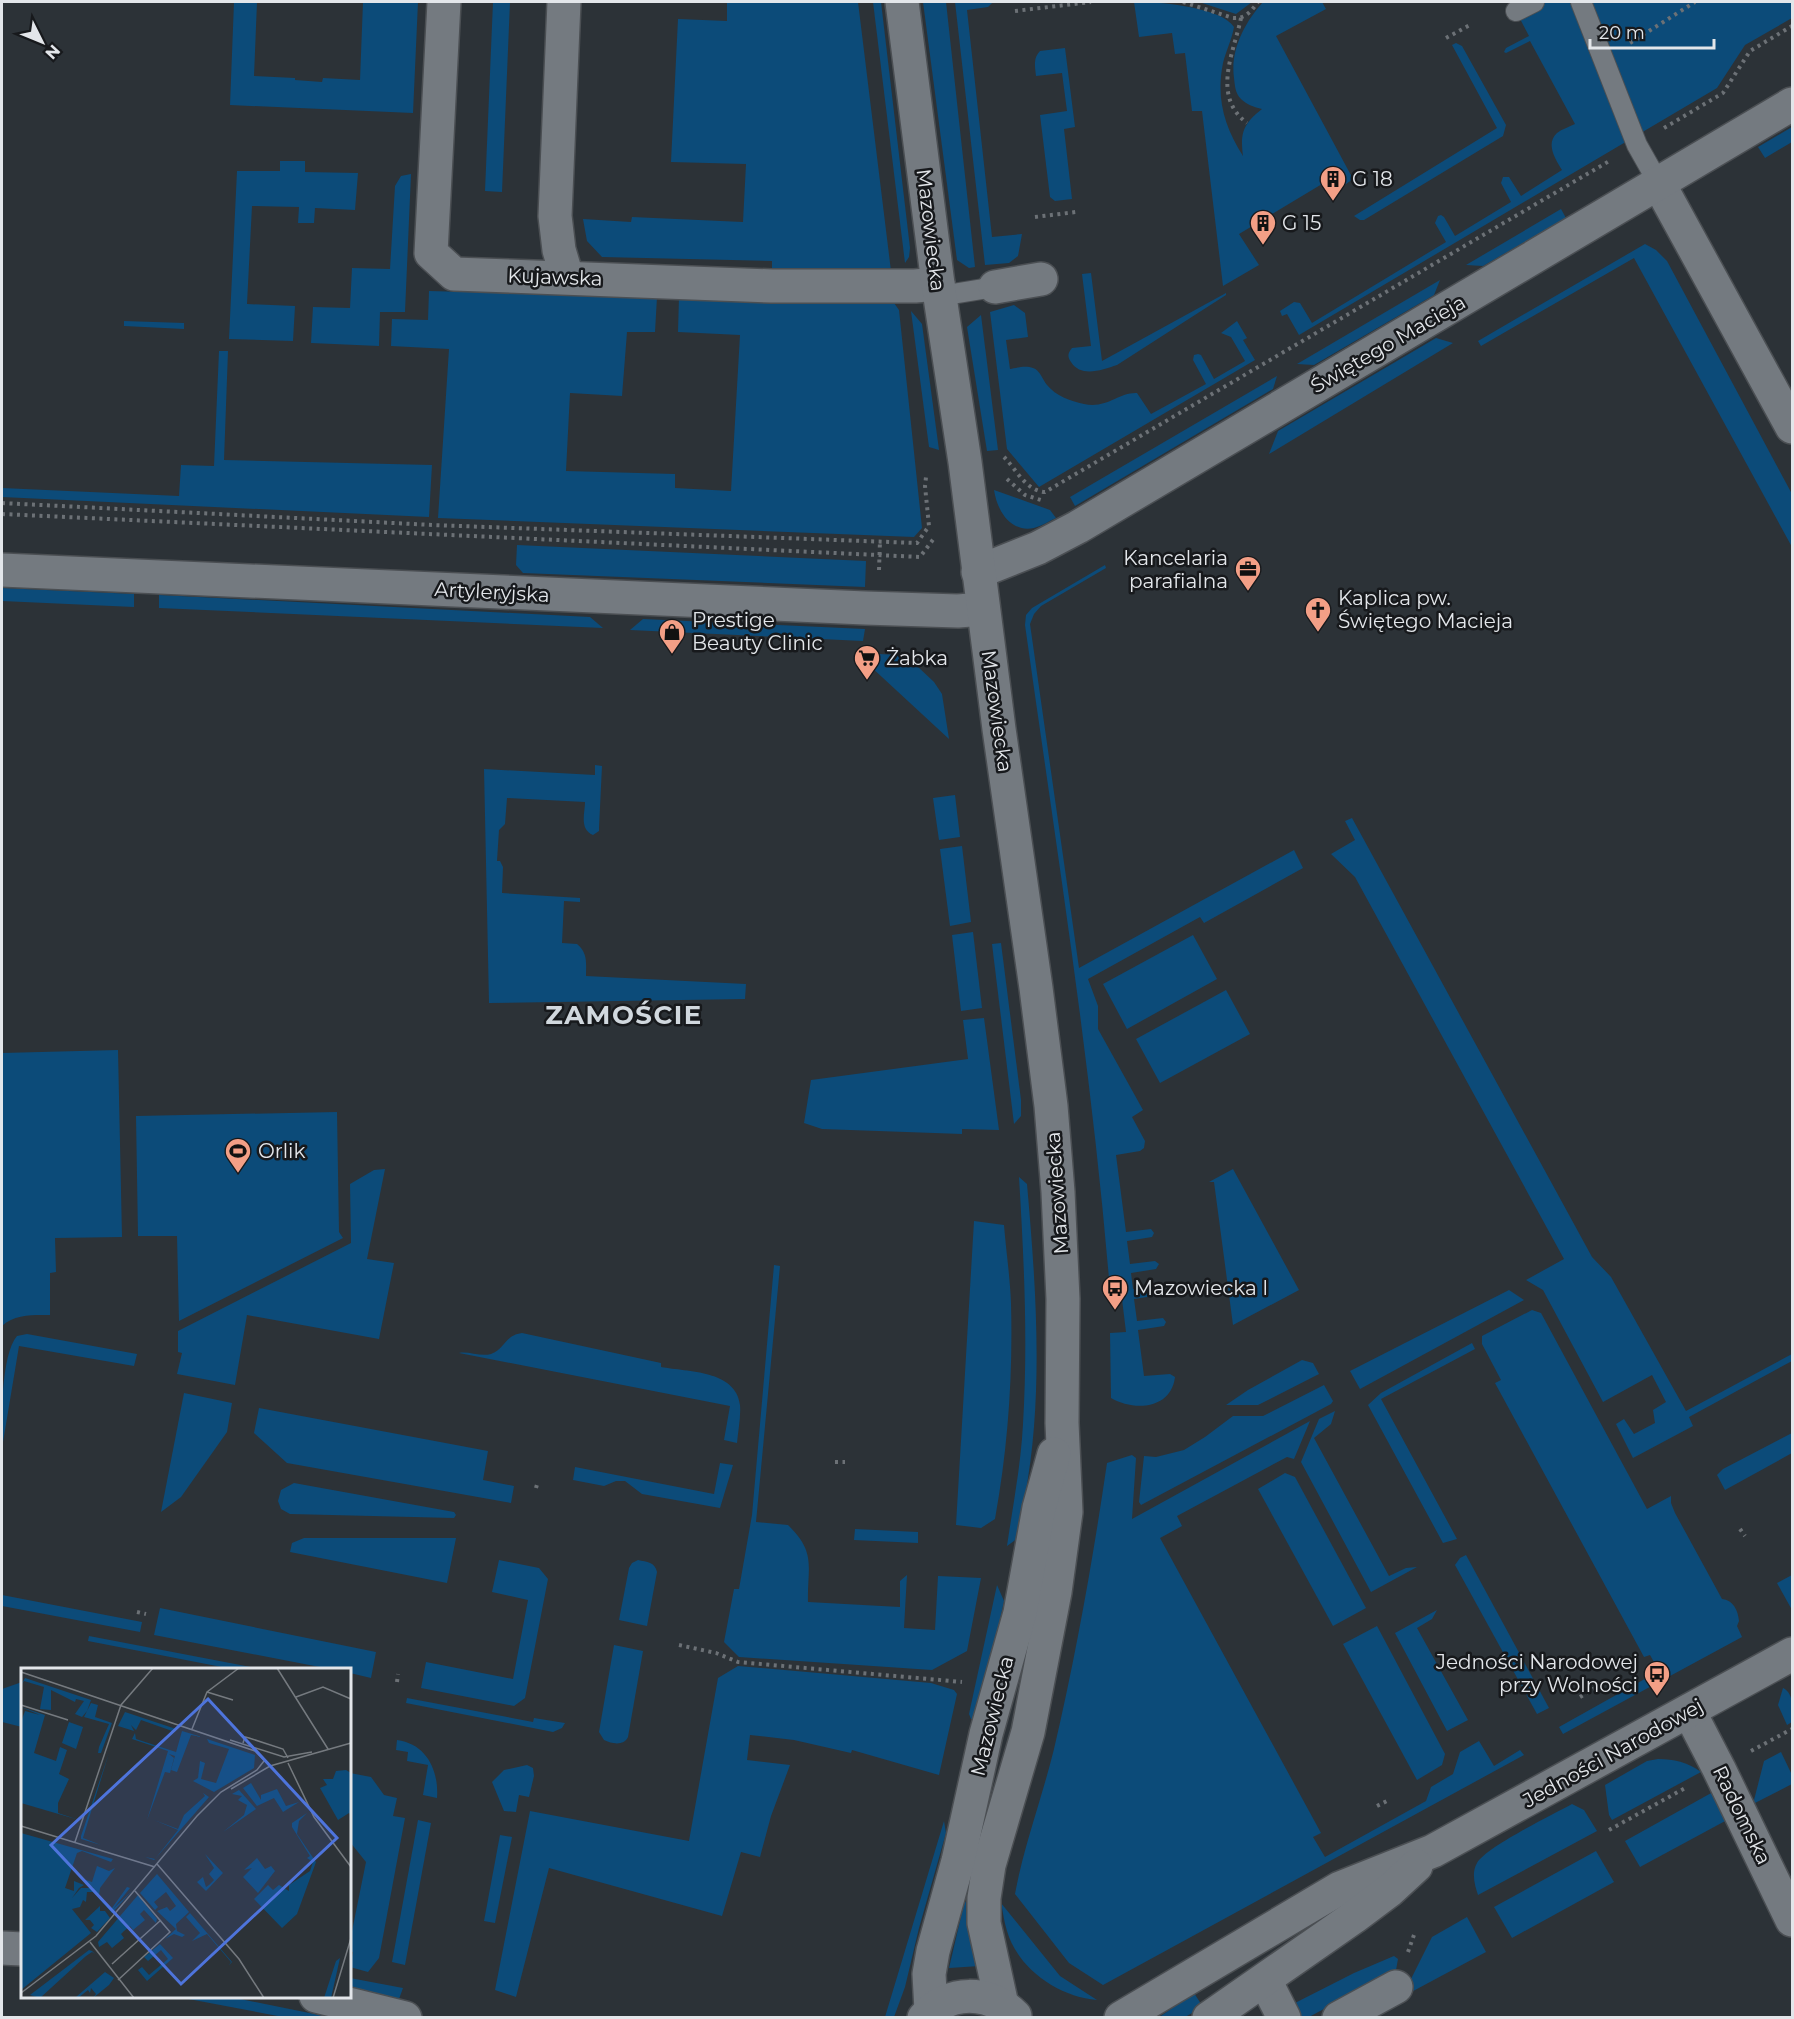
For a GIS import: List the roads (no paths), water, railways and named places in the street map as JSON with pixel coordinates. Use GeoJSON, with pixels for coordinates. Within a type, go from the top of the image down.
{"type":"FeatureCollection","features":[{"type":"Feature","properties":{"kind":"street","name":"Kujawska"},"geometry":{"type":"LineString","coordinates":[[444,2],[431,253],[454,274],[772,286],[915,286],[939,290]]}},
{"type":"Feature","properties":{"kind":"street"},"geometry":{"type":"LineString","coordinates":[[564,2],[555,216],[559,250],[567,277]]}},
{"type":"Feature","properties":{"kind":"street","name":"Mazowiecka"},"geometry":{"type":"LineString","coordinates":[[902,2],[939,290],[965,462],[978,572],[1036,988],[1051,1106],[1058,1192],[1063,1299],[1062,1423],[1066,1512],[1055,1592],[1025,1744],[989,1865],[984,1898],[984,1923],[1014,2014]]}},
{"type":"Feature","properties":{"kind":"street","name":"Świętego Macieja"},"geometry":{"type":"LineString","coordinates":[[978,572],[1038,548],[1072,530],[1792,104]]}},
{"type":"Feature","properties":{"kind":"street"},"geometry":{"type":"LineString","coordinates":[[1659,184],[1792,427]]}},
{"type":"Feature","properties":{"kind":"street"},"geometry":{"type":"LineString","coordinates":[[995,287],[1041,279]]}},
{"type":"Feature","properties":{"kind":"street","name":"Artyleryjska"},"geometry":{"type":"LineString","coordinates":[[2,570],[865,608],[958,611],[983,609]]}},
{"type":"Feature","properties":{"kind":"street","name":"Mazowiecka"},"geometry":{"type":"LineString","coordinates":[[927,2014],[929,1974],[933,1951],[958,1861],[986,1734],[1020,1613],[1039,1508],[1062,1423]]}},
{"type":"Feature","properties":{"kind":"street","name":"Jedności Narodowej"},"geometry":{"type":"LineString","coordinates":[[1121,2018],[1340,1888],[1433,1851],[1792,1654]]}},
{"type":"Feature","properties":{"kind":"street","name":"Radomska"},"geometry":{"type":"LineString","coordinates":[[1689,1712],[1719,1768],[1792,1920]]}},
{"type":"Feature","properties":{"kind":"street","name":"Jedności Narodowej"},"geometry":{"type":"LineString","coordinates":[[1209,2018],[1389,1890],[1433,1851]]}},
{"type":"Feature","properties":{"kind":"street"},"geometry":{"type":"LineString","coordinates":[[2,1948],[21,1949]]}},
{"type":"Feature","properties":{"kind":"street"},"geometry":{"type":"LineString","coordinates":[[1264,1980],[1284,2018]]}},
{"type":"Feature","properties":{"kind":"street"},"geometry":{"type":"LineString","coordinates":[[1339,2018],[1396,1987]]}},
{"type":"Feature","properties":{"kind":"street"},"geometry":{"type":"LineString","coordinates":[[927,2014],[943,2002],[966,1996],[988,1999],[1014,2014]]}},
{"type":"Feature","properties":{"kind":"street"},"geometry":{"type":"LineString","coordinates":[[324,1998],[405,2018]]}},
{"type":"Feature","properties":{"kind":"lane"},"geometry":{"type":"LineString","coordinates":[[1516,11],[1534,2]]}},
{"type":"Feature","properties":{"kind":"lane"},"geometry":{"type":"LineString","coordinates":[[1581,2],[1637,145],[1659,184]]}},
{"type":"Feature","properties":{"kind":"lane"},"geometry":{"type":"LineString","coordinates":[[939,290],[995,287]]}},
{"type":"Feature","properties":{"kind":"place","name":"G 18"},"geometry":{"type":"Point","coordinates":[1333,202]}},
{"type":"Feature","properties":{"kind":"place","name":"G 15"},"geometry":{"type":"Point","coordinates":[1263,246]}},
{"type":"Feature","properties":{"kind":"place","name":"Kancelaria parafialna"},"geometry":{"type":"Point","coordinates":[1248,592]}},
{"type":"Feature","properties":{"kind":"place","name":"Kaplica pw. Świętego Macieja"},"geometry":{"type":"Point","coordinates":[1318,633]}},
{"type":"Feature","properties":{"kind":"place","name":"Prestige Beauty Clinic"},"geometry":{"type":"Point","coordinates":[672,655]}},
{"type":"Feature","properties":{"kind":"place","name":"Żabka"},"geometry":{"type":"Point","coordinates":[867,681]}},
{"type":"Feature","properties":{"kind":"place","name":"Orlik"},"geometry":{"type":"Point","coordinates":[238,1174]}},
{"type":"Feature","properties":{"kind":"place","name":"Mazowiecka I"},"geometry":{"type":"Point","coordinates":[1115,1311]}},
{"type":"Feature","properties":{"kind":"place","name":"Jedności Narodowej przy Wolności"},"geometry":{"type":"Point","coordinates":[1657,1697]}},
{"type":"Feature","properties":{"kind":"district","name":"ZAMOŚCIE"},"geometry":{"type":"Point","coordinates":[624,1015]}}]}
